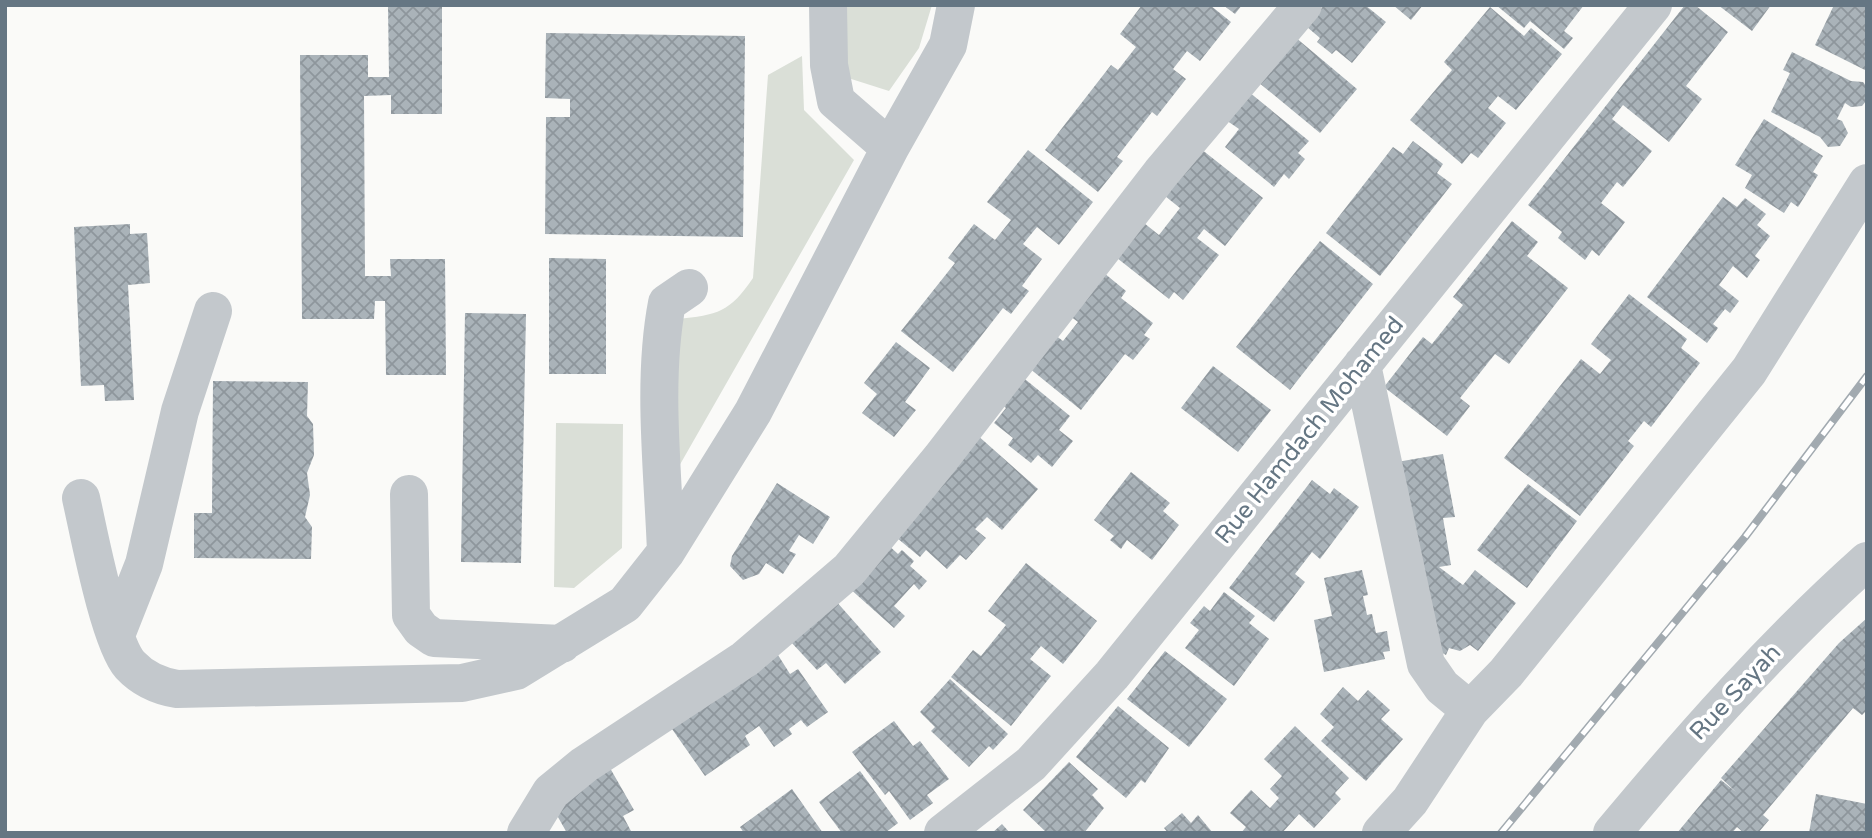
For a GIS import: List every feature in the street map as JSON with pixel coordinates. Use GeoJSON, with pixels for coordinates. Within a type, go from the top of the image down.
{"type":"FeatureCollection","features":[{"type":"Feature","properties":{"kind":"street"},"geometry":{"type":"LineString","coordinates":[[828,5],[829,65],[836,102],[890,148]]}},
{"type":"Feature","properties":{"kind":"street"},"geometry":{"type":"LineString","coordinates":[[81,498],[116,635],[129,664],[157,685],[177,689],[462,683],[516,671],[625,604],[666,552],[753,412],[890,148],[948,45],[956,5]]}},
{"type":"Feature","properties":{"kind":"street"},"geometry":{"type":"LineString","coordinates":[[526,833],[551,792],[584,765],[744,659],[849,570],[941,458],[1161,173],[1303,5]]}},
{"type":"Feature","properties":{"kind":"street","name":"Rue Hamdach Mohamed"},"geometry":{"type":"LineString","coordinates":[[943,833],[1031,764],[1112,675],[1653,5]]}},
{"type":"Feature","properties":{"kind":"street"},"geometry":{"type":"LineString","coordinates":[[1381,833],[1410,801],[1470,710],[1506,673],[1749,371],[1862,199]]}},
{"type":"Feature","properties":{"kind":"street"},"geometry":{"type":"LineString","coordinates":[[666,552],[662,329],[667,303],[689,288]]}},
{"type":"Feature","properties":{"kind":"street"},"geometry":{"type":"LineString","coordinates":[[116,635],[145,564],[180,411],[213,310]]}},
{"type":"Feature","properties":{"kind":"street"},"geometry":{"type":"LineString","coordinates":[[1362,365],[1426,664],[1442,687],[1470,710]]}},
{"type":"Feature","properties":{"kind":"street"},"geometry":{"type":"LineString","coordinates":[[409,494],[411,615],[421,629],[434,638],[562,644]]}},
{"type":"Feature","properties":{"kind":"street","name":"Rue Sayah"},"geometry":{"type":"LineString","coordinates":[[1612,833],[1690,739],[1799,623],[1867,561]]}},
{"type":"Feature","properties":{"kind":"shaded area"},"geometry":{"type":"Polygon","coordinates":[[[847,5],[932,5],[919,48],[889,91],[845,77],[847,5]]]}},
{"type":"Feature","properties":{"kind":"shaded area"},"geometry":{"type":"Polygon","coordinates":[[[802,56],[804,110],[854,160],[674,475],[677,319],[703,316],[722,310],[737,298],[753,278],[768,75],[802,56]]]}},
{"type":"Feature","properties":{"kind":"shaded area"},"geometry":{"type":"Polygon","coordinates":[[[556,423],[623,424],[622,548],[574,588],[554,587],[556,423]]]}},
{"type":"Feature","properties":{"kind":"building"},"geometry":{"type":"Polygon","coordinates":[[[388,5],[442,5],[442,114],[391,114],[391,95],[364,96],[365,276],[391,276],[390,259],[445,259],[446,375],[386,375],[385,301],[375,301],[374,319],[302,319],[300,55],[368,55],[368,77],[389,77],[388,5]]]}},
{"type":"Feature","properties":{"kind":"building"},"geometry":{"type":"Polygon","coordinates":[[[1142,5],[1210,5],[1231,22],[1200,61],[1187,51],[1173,69],[1186,79],[1157,116],[1152,112],[1117,157],[1123,161],[1098,192],[1045,150],[1111,65],[1118,70],[1136,47],[1120,34],[1142,5]]]}},
{"type":"Feature","properties":{"kind":"building"},"geometry":{"type":"Polygon","coordinates":[[[1223,5],[1242,5],[1235,14],[1223,5]]]}},
{"type":"Feature","properties":{"kind":"building"},"geometry":{"type":"Polygon","coordinates":[[[1324,5],[1365,5],[1386,22],[1352,63],[1336,50],[1332,54],[1317,42],[1320,38],[1307,27],[1324,5]]]}},
{"type":"Feature","properties":{"kind":"building"},"geometry":{"type":"Polygon","coordinates":[[[1393,5],[1423,5],[1411,20],[1393,5]]]}},
{"type":"Feature","properties":{"kind":"building"},"geometry":{"type":"Polygon","coordinates":[[[1496,5],[1584,5],[1564,31],[1573,38],[1564,49],[1530,21],[1524,28],[1496,5]]]}},
{"type":"Feature","properties":{"kind":"building"},"geometry":{"type":"Polygon","coordinates":[[[1685,5],[1695,5],[1728,32],[1686,86],[1702,99],[1669,142],[1623,105],[1612,119],[1652,151],[1623,187],[1617,182],[1601,203],[1625,222],[1599,256],[1592,250],[1585,260],[1558,238],[1562,232],[1528,205],[1685,5]]]}},
{"type":"Feature","properties":{"kind":"building"},"geometry":{"type":"Polygon","coordinates":[[[1718,5],[1771,5],[1752,31],[1718,5]]]}},
{"type":"Feature","properties":{"kind":"building"},"geometry":{"type":"Polygon","coordinates":[[[1834,5],[1867,5],[1865,70],[1815,45],[1834,5]]]}},
{"type":"Feature","properties":{"kind":"building"},"geometry":{"type":"Polygon","coordinates":[[[1490,7],[1524,36],[1531,28],[1562,54],[1516,110],[1498,96],[1488,108],[1506,123],[1478,158],[1471,153],[1462,164],[1410,120],[1452,70],[1444,62],[1490,7]]]}},
{"type":"Feature","properties":{"kind":"building"},"geometry":{"type":"Polygon","coordinates":[[[546,33],[745,36],[743,237],[545,234],[546,117],[570,117],[570,99],[545,98],[546,33]]]}},
{"type":"Feature","properties":{"kind":"building"},"geometry":{"type":"Polygon","coordinates":[[[1295,37],[1357,89],[1320,133],[1258,82],[1295,37]]]}},
{"type":"Feature","properties":{"kind":"building"},"geometry":{"type":"Polygon","coordinates":[[[1792,52],[1851,81],[1863,82],[1867,87],[1867,100],[1862,106],[1851,107],[1845,103],[1837,119],[1842,121],[1848,133],[1840,146],[1828,147],[1820,137],[1771,112],[1790,73],[1783,70],[1792,52]]]}},
{"type":"Feature","properties":{"kind":"building"},"geometry":{"type":"Polygon","coordinates":[[[1249,92],[1309,141],[1298,153],[1305,159],[1289,179],[1284,174],[1274,187],[1225,147],[1239,129],[1226,120],[1249,92]]]}},
{"type":"Feature","properties":{"kind":"building"},"geometry":{"type":"Polygon","coordinates":[[[1764,119],[1823,156],[1813,172],[1818,175],[1798,207],[1791,202],[1784,213],[1745,188],[1752,175],[1735,165],[1764,119]]]}},
{"type":"Feature","properties":{"kind":"building"},"geometry":{"type":"Polygon","coordinates":[[[1413,141],[1443,164],[1437,173],[1452,184],[1380,276],[1326,233],[1393,147],[1403,154],[1413,141]]]}},
{"type":"Feature","properties":{"kind":"building"},"geometry":{"type":"Polygon","coordinates":[[[1201,149],[1263,198],[1225,246],[1204,229],[1197,238],[1219,255],[1183,300],[1174,292],[1169,299],[1117,258],[1144,223],[1159,235],[1180,208],[1165,196],[1201,149]]]}},
{"type":"Feature","properties":{"kind":"building"},"geometry":{"type":"Polygon","coordinates":[[[1028,150],[1093,202],[1059,245],[1037,227],[1023,244],[1042,259],[1022,286],[1029,291],[1011,314],[1003,308],[953,372],[901,331],[955,263],[948,258],[974,224],[995,240],[1011,220],[987,202],[1028,150]]]}},
{"type":"Feature","properties":{"kind":"building"},"geometry":{"type":"Polygon","coordinates":[[[1723,197],[1737,207],[1745,198],[1766,214],[1757,225],[1770,236],[1755,256],[1760,260],[1747,278],[1733,266],[1719,285],[1739,301],[1730,313],[1725,309],[1713,324],[1718,328],[1707,343],[1647,297],[1723,197]]]}},
{"type":"Feature","properties":{"kind":"building"},"geometry":{"type":"Polygon","coordinates":[[[1512,221],[1538,242],[1527,256],[1568,288],[1509,364],[1495,354],[1460,398],[1470,406],[1447,436],[1384,387],[1423,337],[1432,344],[1463,305],[1453,297],[1512,221]]]}},
{"type":"Feature","properties":{"kind":"building"},"geometry":{"type":"Polygon","coordinates":[[[130,224],[130,234],[147,233],[150,283],[128,285],[134,400],[105,401],[104,385],[81,386],[74,227],[130,224]]]}},
{"type":"Feature","properties":{"kind":"building"},"geometry":{"type":"Polygon","coordinates":[[[1320,241],[1373,284],[1290,390],[1236,347],[1320,241]]]}},
{"type":"Feature","properties":{"kind":"building"},"geometry":{"type":"Polygon","coordinates":[[[549,258],[606,259],[606,374],[549,374],[549,258]]]}},
{"type":"Feature","properties":{"kind":"building"},"geometry":{"type":"Polygon","coordinates":[[[1104,273],[1126,291],[1121,298],[1153,323],[1144,335],[1150,339],[1133,360],[1125,354],[1081,410],[1029,368],[1055,335],[1063,341],[1078,322],[1070,316],[1104,273]]]}},
{"type":"Feature","properties":{"kind":"building"},"geometry":{"type":"Polygon","coordinates":[[[1629,294],[1687,339],[1681,348],[1700,363],[1651,427],[1644,421],[1628,441],[1634,446],[1580,516],[1504,458],[1581,359],[1600,374],[1611,360],[1591,344],[1629,294]]]}},
{"type":"Feature","properties":{"kind":"building"},"geometry":{"type":"Polygon","coordinates":[[[465,313],[526,314],[521,563],[461,562],[465,313]]]}},
{"type":"Feature","properties":{"kind":"building"},"geometry":{"type":"Polygon","coordinates":[[[896,342],[930,368],[905,402],[916,410],[894,437],[862,413],[877,394],[864,383],[896,342]]]}},
{"type":"Feature","properties":{"kind":"building"},"geometry":{"type":"Polygon","coordinates":[[[1213,366],[1271,410],[1238,452],[1181,408],[1213,366]]]}},
{"type":"Feature","properties":{"kind":"building"},"geometry":{"type":"Polygon","coordinates":[[[1020,375],[1070,416],[1059,430],[1073,441],[1052,467],[1038,455],[1031,463],[1008,445],[1013,438],[994,423],[1006,408],[999,402],[1020,375]]]}},
{"type":"Feature","properties":{"kind":"building"},"geometry":{"type":"Polygon","coordinates":[[[213,381],[308,382],[307,416],[313,424],[314,455],[307,473],[310,495],[305,517],[312,527],[311,559],[194,558],[194,513],[212,513],[213,381]]]}},
{"type":"Feature","properties":{"kind":"building"},"geometry":{"type":"Polygon","coordinates":[[[976,434],[1038,489],[1002,530],[987,517],[975,529],[986,538],[966,560],[960,555],[947,569],[926,550],[920,557],[897,538],[976,434]]]}},
{"type":"Feature","properties":{"kind":"building"},"geometry":{"type":"Polygon","coordinates":[[[1443,454],[1455,517],[1443,518],[1451,565],[1439,567],[1463,585],[1475,570],[1516,603],[1478,651],[1470,645],[1460,651],[1449,648],[1446,655],[1429,646],[1397,462],[1443,454]]]}},
{"type":"Feature","properties":{"kind":"building"},"geometry":{"type":"Polygon","coordinates":[[[1131,472],[1170,503],[1163,511],[1179,525],[1152,560],[1127,540],[1121,549],[1110,540],[1114,536],[1094,520],[1131,472]]]}},
{"type":"Feature","properties":{"kind":"building"},"geometry":{"type":"Polygon","coordinates":[[[1312,480],[1330,494],[1334,488],[1359,507],[1320,559],[1312,552],[1295,574],[1305,582],[1274,622],[1229,588],[1312,480]]]}},
{"type":"Feature","properties":{"kind":"building"},"geometry":{"type":"Polygon","coordinates":[[[777,483],[830,517],[813,544],[799,535],[789,551],[796,554],[783,574],[766,563],[759,574],[743,580],[730,566],[732,556],[777,483]]]}},
{"type":"Feature","properties":{"kind":"building"},"geometry":{"type":"Polygon","coordinates":[[[1528,484],[1577,521],[1527,588],[1477,550],[1528,484]]]}},
{"type":"Feature","properties":{"kind":"building"},"geometry":{"type":"Polygon","coordinates":[[[886,543],[898,554],[902,550],[914,561],[910,566],[927,581],[919,590],[914,584],[894,606],[905,616],[894,628],[848,587],[886,543]]]}},
{"type":"Feature","properties":{"kind":"building"},"geometry":{"type":"Polygon","coordinates":[[[1026,563],[1097,621],[1063,664],[1041,646],[1030,659],[1051,676],[1011,726],[951,677],[973,650],[981,656],[1006,625],[988,611],[1026,563]]]}},
{"type":"Feature","properties":{"kind":"building"},"geometry":{"type":"Polygon","coordinates":[[[1362,570],[1368,595],[1363,596],[1367,615],[1372,614],[1376,633],[1387,631],[1390,651],[1383,652],[1385,659],[1324,672],[1314,620],[1332,616],[1324,578],[1362,570]]]}},
{"type":"Feature","properties":{"kind":"building"},"geometry":{"type":"Polygon","coordinates":[[[1224,592],[1255,616],[1249,623],[1269,639],[1234,686],[1185,648],[1199,630],[1190,623],[1204,606],[1210,611],[1224,592]]]}},
{"type":"Feature","properties":{"kind":"building"},"geometry":{"type":"Polygon","coordinates":[[[835,600],[881,652],[845,684],[826,663],[817,670],[790,641],[835,600]]]}},
{"type":"Feature","properties":{"kind":"building"},"geometry":{"type":"Polygon","coordinates":[[[1867,618],[1867,710],[1862,715],[1853,708],[1763,815],[1769,820],[1758,833],[1744,833],[1737,827],[1732,833],[1677,833],[1721,780],[1736,792],[1721,778],[1839,643],[1867,618]]]}},
{"type":"Feature","properties":{"kind":"building"},"geometry":{"type":"Polygon","coordinates":[[[1165,651],[1227,699],[1189,747],[1127,699],[1165,651]]]}},
{"type":"Feature","properties":{"kind":"building"},"geometry":{"type":"Polygon","coordinates":[[[778,655],[790,674],[798,669],[828,712],[807,727],[801,720],[789,729],[792,734],[774,747],[759,726],[745,736],[750,745],[705,776],[672,729],[778,655]]]}},
{"type":"Feature","properties":{"kind":"building"},"geometry":{"type":"Polygon","coordinates":[[[950,679],[1008,734],[993,750],[989,746],[969,767],[931,731],[935,727],[920,712],[950,679]]]}},
{"type":"Feature","properties":{"kind":"building"},"geometry":{"type":"Polygon","coordinates":[[[1343,687],[1358,701],[1368,690],[1390,710],[1381,719],[1403,739],[1366,781],[1321,741],[1334,727],[1320,714],[1343,687]]]}},
{"type":"Feature","properties":{"kind":"building"},"geometry":{"type":"Polygon","coordinates":[[[1118,706],[1169,748],[1145,783],[1141,780],[1126,798],[1076,757],[1118,706]]]}},
{"type":"Feature","properties":{"kind":"building"},"geometry":{"type":"Polygon","coordinates":[[[894,721],[913,746],[920,741],[949,779],[927,795],[933,803],[910,820],[889,791],[885,795],[852,752],[894,721]]]}},
{"type":"Feature","properties":{"kind":"building"},"geometry":{"type":"Polygon","coordinates":[[[1295,726],[1349,778],[1335,793],[1341,799],[1314,828],[1299,814],[1282,833],[1241,833],[1246,827],[1230,813],[1251,790],[1270,808],[1279,798],[1270,789],[1282,776],[1264,759],[1295,726]]]}},
{"type":"Feature","properties":{"kind":"building"},"geometry":{"type":"Polygon","coordinates":[[[1069,762],[1098,789],[1092,795],[1104,808],[1084,833],[1047,833],[1023,810],[1069,762]]]}},
{"type":"Feature","properties":{"kind":"building"},"geometry":{"type":"Polygon","coordinates":[[[610,768],[634,810],[623,816],[632,833],[567,833],[550,803],[610,768]]]}},
{"type":"Feature","properties":{"kind":"building"},"geometry":{"type":"Polygon","coordinates":[[[860,771],[898,823],[885,833],[842,833],[819,802],[860,771]]]}},
{"type":"Feature","properties":{"kind":"building"},"geometry":{"type":"Polygon","coordinates":[[[792,789],[823,833],[744,833],[740,827],[792,789]]]}},
{"type":"Feature","properties":{"kind":"building"},"geometry":{"type":"Polygon","coordinates":[[[1816,794],[1867,804],[1867,833],[1809,833],[1816,794]]]}},
{"type":"Feature","properties":{"kind":"building"},"geometry":{"type":"Polygon","coordinates":[[[1182,813],[1191,823],[1198,815],[1213,833],[1168,833],[1164,828],[1182,813]]]}},
{"type":"Feature","properties":{"kind":"building"},"geometry":{"type":"Polygon","coordinates":[[[1002,824],[1010,833],[992,833],[1002,824]]]}},
{"type":"Feature","properties":{"kind":"railway"},"geometry":{"type":"LineString","coordinates":[[1501,833],[1745,537],[1867,376]]}}]}
